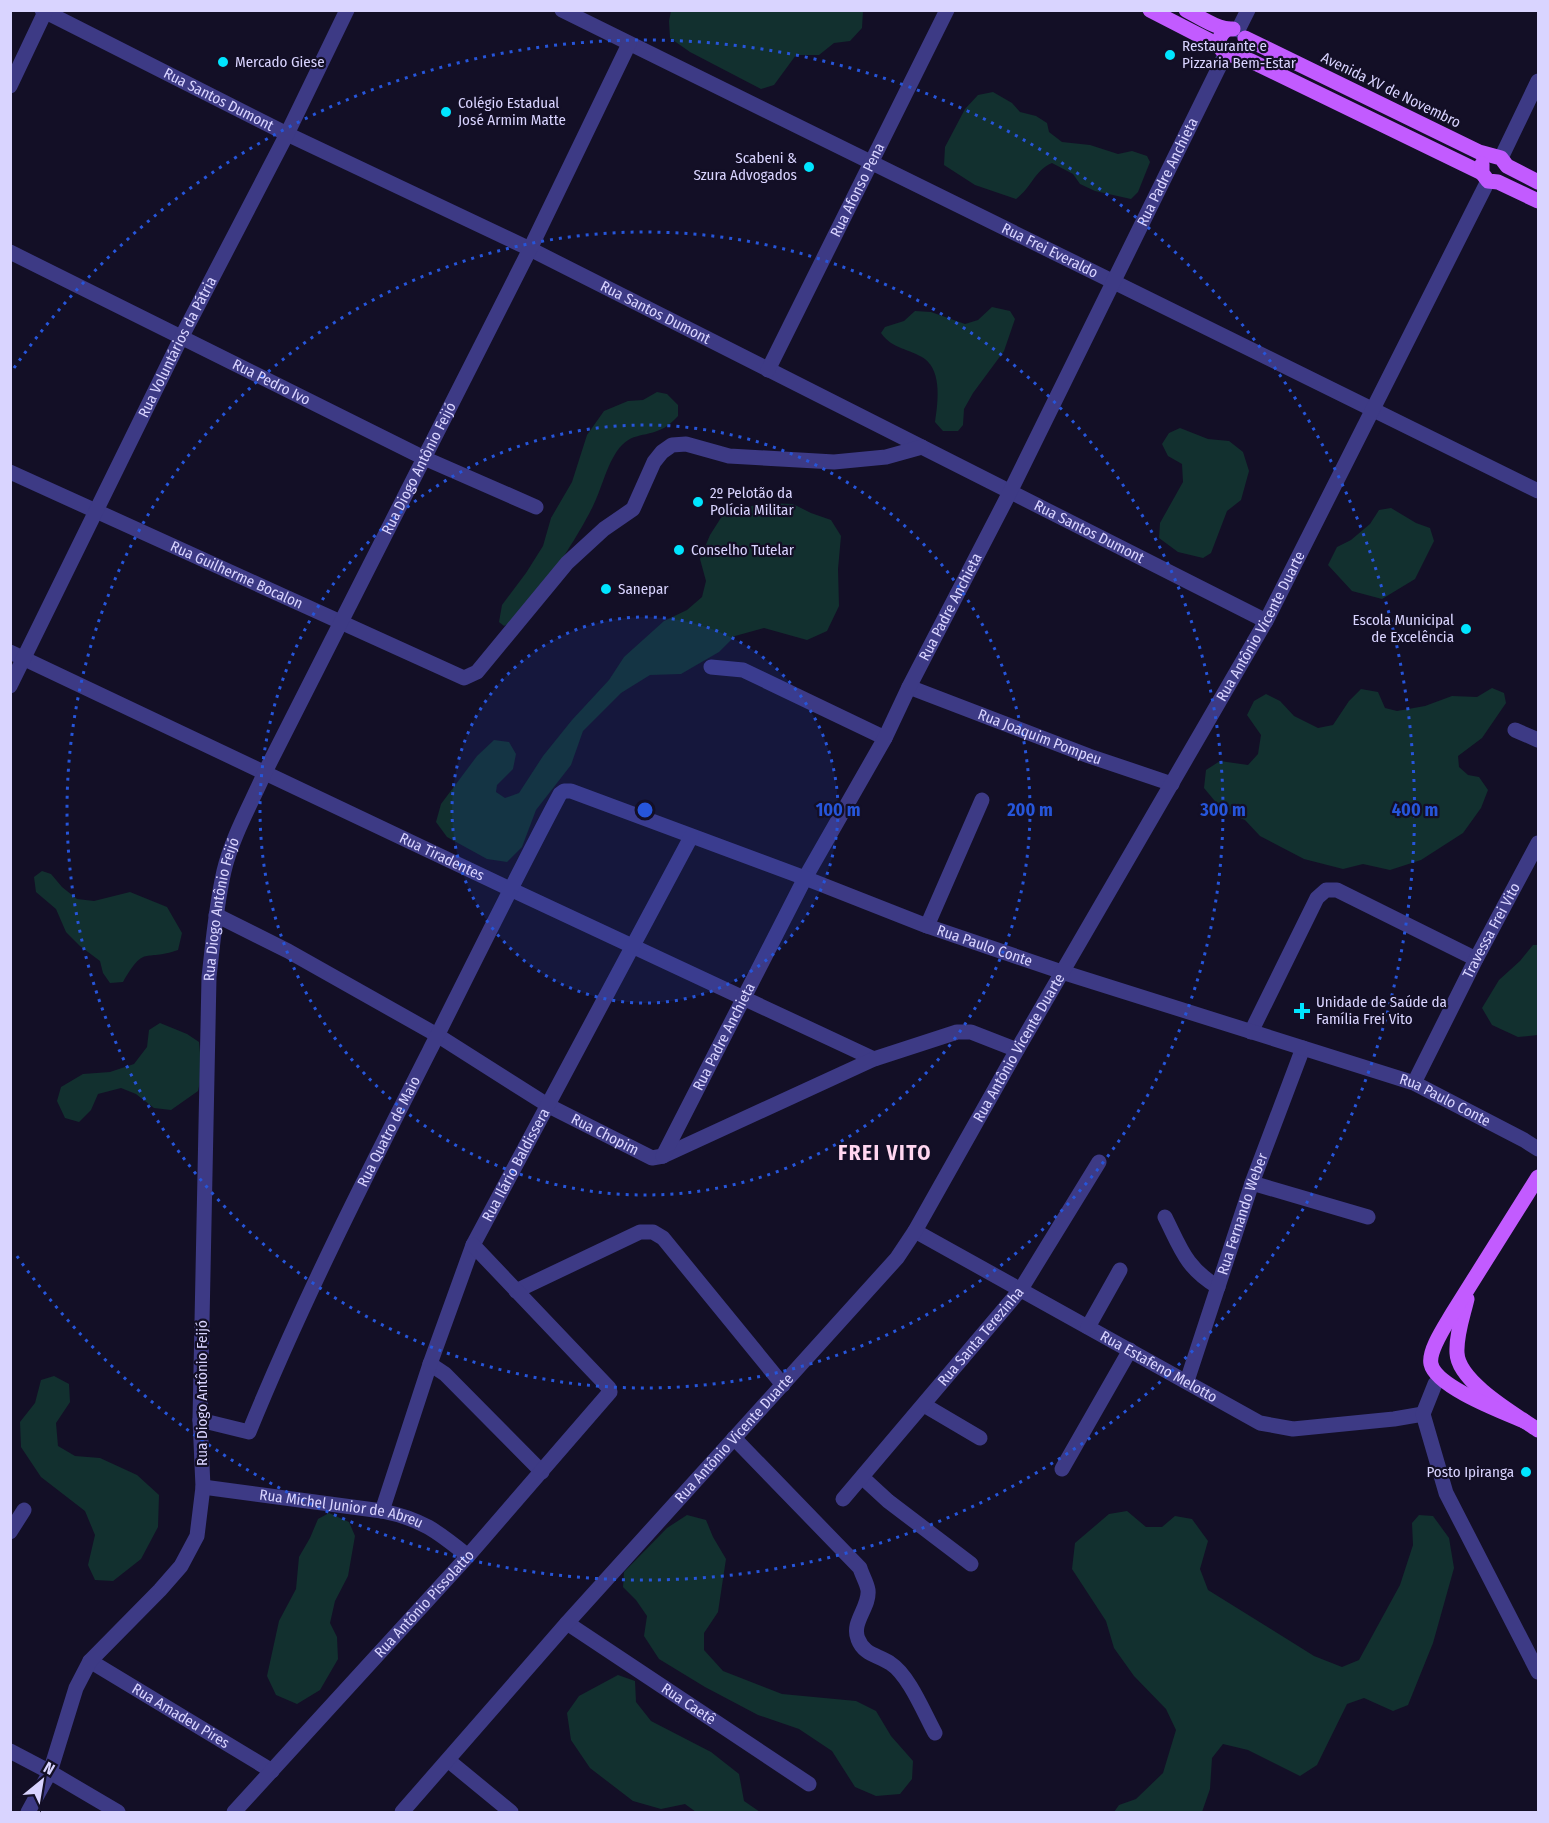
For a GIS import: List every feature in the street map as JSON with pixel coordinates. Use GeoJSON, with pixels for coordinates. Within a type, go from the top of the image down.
{"type":"FeatureCollection","features":[{"type":"Feature","properties":{"kind":"main road"},"geometry":{"type":"LineString","coordinates":[[1150,10],[1227,51],[1489,179],[1539,201]]}},
{"type":"Feature","properties":{"kind":"main road","name":"Avenida XV de Novembro"},"geometry":{"type":"LineString","coordinates":[[1186,10],[1237,32],[1500,160],[1539,182]]}},
{"type":"Feature","properties":{"kind":"main road"},"geometry":{"type":"LineString","coordinates":[[1237,32],[1244,48],[1227,51],[1220,36],[1237,32]]}},
{"type":"Feature","properties":{"kind":"main road"},"geometry":{"type":"LineString","coordinates":[[1500,160],[1506,176],[1489,179],[1483,163],[1500,160]]}},
{"type":"Feature","properties":{"kind":"main road"},"geometry":{"type":"LineString","coordinates":[[1524,1421],[1477,1401],[1441,1379],[1434,1372],[1431,1364],[1433,1351],[1452,1314],[1539,1177]]}},
{"type":"Feature","properties":{"kind":"main road"},"geometry":{"type":"LineString","coordinates":[[1470,1287],[1457,1339],[1459,1361],[1466,1375],[1484,1392],[1539,1430]]}},
{"type":"Feature","properties":{"kind":"main road"},"geometry":{"type":"LineString","coordinates":[[1433,1351],[1445,1349],[1459,1361]]}},
{"type":"Feature","properties":{"kind":"main road"},"geometry":{"type":"LineString","coordinates":[[1441,1379],[1454,1375],[1459,1361]]}},
{"type":"Feature","properties":{"kind":"street","name":"Rua Voluntários da Pátria"},"geometry":{"type":"LineString","coordinates":[[10,686],[17,655],[96,512],[347,10]]}},
{"type":"Feature","properties":{"kind":"street","name":"Rua Frei Everaldo"},"geometry":{"type":"LineString","coordinates":[[562,10],[1539,491]]}},
{"type":"Feature","properties":{"kind":"street","name":"Rua Afonso Pena"},"geometry":{"type":"LineString","coordinates":[[768,370],[947,10]]}},
{"type":"Feature","properties":{"kind":"street"},"geometry":{"type":"LineString","coordinates":[[1237,32],[1248,10]]}},
{"type":"Feature","properties":{"kind":"street","name":"Rua Santos Dumont"},"geometry":{"type":"LineString","coordinates":[[44,11],[287,134],[530,249],[1266,621]]}},
{"type":"Feature","properties":{"kind":"street"},"geometry":{"type":"LineString","coordinates":[[10,86],[44,11]]}},
{"type":"Feature","properties":{"kind":"street","name":"Rua Diogo Antônio Feijó"},"geometry":{"type":"LineString","coordinates":[[28,1812],[50,1772],[76,1688],[90,1661],[181,1566],[197,1536],[203,1487],[200,1420],[209,977],[224,869],[240,826],[265,772],[530,249],[629,44]]}},
{"type":"Feature","properties":{"kind":"street","name":"Rua Padre Anchieta"},"geometry":{"type":"LineString","coordinates":[[663,1156],[805,878],[885,738],[1010,492],[1227,51]]}},
{"type":"Feature","properties":{"kind":"street"},"geometry":{"type":"LineString","coordinates":[[1500,160],[1539,81]]}},
{"type":"Feature","properties":{"kind":"street","name":"Rua Antônio Vicente Duarte"},"geometry":{"type":"LineString","coordinates":[[402,1812],[449,1761],[567,1623],[897,1258],[915,1231],[1017,1050],[1266,621],[1489,179]]}},
{"type":"Feature","properties":{"kind":"street","name":"Rua Pedro Ivo"},"geometry":{"type":"LineString","coordinates":[[10,252],[424,458],[536,507]]}},
{"type":"Feature","properties":{"kind":"street","name":"Rua Guilherme Bocalon"},"geometry":{"type":"LineString","coordinates":[[10,472],[464,678],[477,672],[567,563],[604,529],[633,509],[654,462],[672,445],[687,444],[729,456],[834,462],[886,457],[922,447]]}},
{"type":"Feature","properties":{"kind":"street","name":"Rua Tiradentes"},"geometry":{"type":"LineString","coordinates":[[17,655],[874,1059]]}},
{"type":"Feature","properties":{"kind":"street"},"geometry":{"type":"LineString","coordinates":[[711,667],[743,670],[885,738]]}},
{"type":"Feature","properties":{"kind":"street","name":"Rua Joaquim Pompeu"},"geometry":{"type":"LineString","coordinates":[[909,687],[1089,756],[1172,784]]}},
{"type":"Feature","properties":{"kind":"street"},"geometry":{"type":"LineString","coordinates":[[1515,730],[1539,740]]}},
{"type":"Feature","properties":{"kind":"street","name":"Rua Paulo Conte"},"geometry":{"type":"LineString","coordinates":[[564,790],[805,878],[927,926],[1062,972],[1414,1083],[1539,1149]]}},
{"type":"Feature","properties":{"kind":"street","name":"Rua Quatro de Maio"},"geometry":{"type":"LineString","coordinates":[[200,1420],[249,1432],[286,1342],[343,1221],[510,889],[564,790]]}},
{"type":"Feature","properties":{"kind":"street"},"geometry":{"type":"LineString","coordinates":[[927,926],[982,800]]}},
{"type":"Feature","properties":{"kind":"street","name":"Rua Ilário Baldissera"},"geometry":{"type":"LineString","coordinates":[[382,1511],[430,1364],[473,1245],[691,837]]}},
{"type":"Feature","properties":{"kind":"street","name":"Travessa Frei Vito"},"geometry":{"type":"LineString","coordinates":[[1414,1083],[1476,959],[1539,843]]}},
{"type":"Feature","properties":{"kind":"street"},"geometry":{"type":"LineString","coordinates":[[1251,1032],[1317,898],[1326,890],[1337,890],[1476,959]]}},
{"type":"Feature","properties":{"kind":"street","name":"Rua Chopim"},"geometry":{"type":"LineString","coordinates":[[216,915],[288,951],[437,1035],[549,1106],[652,1158],[663,1156]]}},
{"type":"Feature","properties":{"kind":"street"},"geometry":{"type":"LineString","coordinates":[[663,1156],[874,1059],[957,1032],[971,1032],[1017,1050]]}},
{"type":"Feature","properties":{"kind":"street","name":"Rua Fernando Weber"},"geometry":{"type":"LineString","coordinates":[[1187,1381],[1252,1183],[1303,1048]]}},
{"type":"Feature","properties":{"kind":"street","name":"Rua Santa Terezinha"},"geometry":{"type":"LineString","coordinates":[[843,1499],[1021,1289],[1099,1162]]}},
{"type":"Feature","properties":{"kind":"street"},"geometry":{"type":"LineString","coordinates":[[1252,1183],[1368,1217]]}},
{"type":"Feature","properties":{"kind":"street"},"geometry":{"type":"LineString","coordinates":[[1165,1217],[1187,1262],[1203,1278],[1218,1287]]}},
{"type":"Feature","properties":{"kind":"street","name":"Rua Estafeno Melotto"},"geometry":{"type":"LineString","coordinates":[[915,1231],[1260,1423],[1293,1429],[1423,1414]]}},
{"type":"Feature","properties":{"kind":"street"},"geometry":{"type":"LineString","coordinates":[[473,1245],[516,1291],[640,1232],[653,1232],[663,1239],[783,1385]]}},
{"type":"Feature","properties":{"kind":"street"},"geometry":{"type":"LineString","coordinates":[[1088,1326],[1120,1270]]}},
{"type":"Feature","properties":{"kind":"street","name":"Rua Antônio Pissolatto"},"geometry":{"type":"LineString","coordinates":[[234,1812],[468,1556],[610,1392],[609,1388],[516,1291]]}},
{"type":"Feature","properties":{"kind":"street"},"geometry":{"type":"LineString","coordinates":[[1062,1468],[1130,1350]]}},
{"type":"Feature","properties":{"kind":"street"},"geometry":{"type":"LineString","coordinates":[[430,1364],[445,1374],[542,1472]]}},
{"type":"Feature","properties":{"kind":"street"},"geometry":{"type":"LineString","coordinates":[[1441,1379],[1429,1395],[1423,1414],[1446,1493],[1534,1651],[1539,1672]]}},
{"type":"Feature","properties":{"kind":"street"},"geometry":{"type":"LineString","coordinates":[[924,1405],[980,1438]]}},
{"type":"Feature","properties":{"kind":"street"},"geometry":{"type":"LineString","coordinates":[[735,1438],[860,1568],[868,1592],[857,1624],[856,1637],[871,1655],[889,1662],[900,1671],[935,1733]]}},
{"type":"Feature","properties":{"kind":"street"},"geometry":{"type":"LineString","coordinates":[[863,1478],[888,1501],[971,1564]]}},
{"type":"Feature","properties":{"kind":"street","name":"Rua Michel Junior de Abreu"},"geometry":{"type":"LineString","coordinates":[[203,1487],[408,1516],[426,1525],[468,1556]]}},
{"type":"Feature","properties":{"kind":"street"},"geometry":{"type":"LineString","coordinates":[[10,1532],[24,1510]]}},
{"type":"Feature","properties":{"kind":"street","name":"Rua Caetê"},"geometry":{"type":"LineString","coordinates":[[567,1623],[810,1784]]}},
{"type":"Feature","properties":{"kind":"street","name":"Rua Amadeu Pires"},"geometry":{"type":"LineString","coordinates":[[90,1661],[272,1771]]}},
{"type":"Feature","properties":{"kind":"street"},"geometry":{"type":"LineString","coordinates":[[10,1751],[118,1812]]}},
{"type":"Feature","properties":{"kind":"street"},"geometry":{"type":"LineString","coordinates":[[449,1761],[511,1812]]}},
{"type":"Feature","properties":{"kind":"green space"},"geometry":{"type":"Polygon","coordinates":[[[671,10],[863,11],[862,28],[850,41],[834,43],[819,55],[796,55],[774,85],[761,89],[690,52],[670,38],[671,10]]]}},
{"type":"Feature","properties":{"kind":"green space"},"geometry":{"type":"Polygon","coordinates":[[[993,92],[1012,103],[1020,112],[1036,116],[1047,123],[1049,132],[1062,142],[1090,145],[1118,154],[1132,151],[1147,156],[1150,162],[1138,192],[1131,199],[1095,191],[1080,184],[1073,174],[1052,163],[1041,170],[1016,199],[975,185],[944,165],[945,147],[965,109],[978,95],[993,92]]]}},
{"type":"Feature","properties":{"kind":"green space"},"geometry":{"type":"Polygon","coordinates":[[[992,307],[1010,311],[1015,319],[1004,351],[964,409],[963,425],[958,431],[943,431],[935,422],[938,388],[930,365],[919,355],[891,343],[881,333],[885,327],[904,321],[915,311],[931,312],[965,324],[978,320],[992,307]]]}},
{"type":"Feature","properties":{"kind":"green space"},"geometry":{"type":"Polygon","coordinates":[[[657,392],[667,394],[678,405],[678,416],[664,428],[637,436],[625,442],[620,448],[608,468],[593,506],[566,553],[527,606],[504,626],[499,622],[502,605],[543,546],[551,518],[572,482],[587,435],[604,411],[628,401],[643,400],[657,392]]]}},
{"type":"Feature","properties":{"kind":"green space"},"geometry":{"type":"Polygon","coordinates":[[[1180,428],[1208,439],[1229,441],[1243,452],[1249,471],[1241,500],[1227,511],[1211,553],[1203,558],[1178,552],[1159,538],[1160,523],[1183,482],[1182,464],[1168,456],[1162,444],[1169,433],[1180,428]]]}},
{"type":"Feature","properties":{"kind":"green space"},"geometry":{"type":"Polygon","coordinates":[[[764,503],[793,504],[831,520],[841,536],[838,569],[839,606],[827,631],[807,640],[764,628],[735,636],[719,652],[681,674],[650,675],[621,693],[583,731],[571,765],[536,810],[522,847],[507,862],[487,859],[447,837],[436,822],[441,804],[477,756],[494,740],[509,742],[516,754],[513,769],[497,785],[496,792],[505,798],[519,793],[543,756],[609,680],[624,657],[664,621],[687,610],[702,597],[706,581],[700,559],[710,535],[724,513],[764,503]]]}},
{"type":"Feature","properties":{"kind":"green space"},"geometry":{"type":"Polygon","coordinates":[[[1391,508],[1416,523],[1430,528],[1434,541],[1415,579],[1382,599],[1352,591],[1328,565],[1337,547],[1351,540],[1370,524],[1379,510],[1391,508]]]}},
{"type":"Feature","properties":{"kind":"green space"},"geometry":{"type":"Polygon","coordinates":[[[1492,688],[1504,693],[1506,703],[1482,738],[1458,756],[1459,767],[1468,775],[1479,777],[1488,790],[1481,808],[1463,833],[1421,860],[1390,870],[1363,864],[1343,869],[1304,859],[1260,836],[1245,820],[1224,812],[1204,788],[1206,770],[1220,761],[1248,765],[1258,754],[1261,735],[1247,715],[1254,701],[1266,694],[1280,701],[1294,716],[1318,728],[1333,725],[1349,701],[1361,689],[1378,692],[1385,708],[1397,711],[1425,706],[1452,696],[1477,697],[1492,688]]]}},
{"type":"Feature","properties":{"kind":"green space"},"geometry":{"type":"Polygon","coordinates":[[[42,871],[51,874],[77,899],[94,901],[130,892],[167,907],[182,933],[178,950],[141,958],[123,982],[110,983],[103,973],[100,961],[66,932],[56,909],[36,892],[34,877],[42,871]]]}},
{"type":"Feature","properties":{"kind":"green space"},"geometry":{"type":"Polygon","coordinates":[[[1533,945],[1538,945],[1538,1035],[1518,1037],[1492,1025],[1482,1008],[1499,980],[1520,961],[1533,945]]]}},
{"type":"Feature","properties":{"kind":"green space"},"geometry":{"type":"Polygon","coordinates":[[[160,1023],[187,1034],[199,1042],[202,1073],[198,1091],[171,1110],[154,1108],[136,1094],[121,1088],[98,1094],[91,1110],[79,1122],[65,1118],[57,1101],[61,1087],[83,1074],[110,1072],[134,1064],[147,1047],[149,1030],[160,1023]]]}},
{"type":"Feature","properties":{"kind":"green space"},"geometry":{"type":"Polygon","coordinates":[[[54,1376],[69,1384],[70,1402],[56,1423],[58,1446],[75,1456],[100,1458],[137,1475],[159,1495],[158,1527],[141,1559],[113,1581],[95,1580],[88,1565],[95,1535],[85,1511],[41,1477],[21,1447],[20,1422],[35,1403],[41,1380],[54,1376]]]}},
{"type":"Feature","properties":{"kind":"green space"},"geometry":{"type":"Polygon","coordinates":[[[1127,1511],[1146,1527],[1162,1527],[1175,1516],[1192,1519],[1208,1541],[1200,1569],[1208,1590],[1314,1656],[1342,1667],[1359,1660],[1400,1585],[1413,1545],[1412,1523],[1419,1515],[1433,1516],[1449,1538],[1454,1568],[1433,1643],[1408,1705],[1393,1711],[1364,1698],[1347,1704],[1317,1765],[1300,1776],[1248,1750],[1223,1744],[1212,1758],[1210,1789],[1202,1812],[1114,1812],[1119,1805],[1136,1799],[1163,1773],[1176,1730],[1166,1709],[1134,1676],[1114,1648],[1106,1621],[1072,1569],[1075,1543],[1109,1514],[1127,1511]]]}},
{"type":"Feature","properties":{"kind":"green space"},"geometry":{"type":"Polygon","coordinates":[[[329,1513],[349,1522],[355,1536],[348,1576],[335,1601],[330,1623],[337,1637],[338,1659],[320,1690],[297,1704],[276,1695],[267,1676],[279,1621],[296,1589],[299,1557],[318,1519],[329,1513]]]}},
{"type":"Feature","properties":{"kind":"green space"},"geometry":{"type":"Polygon","coordinates":[[[687,1515],[706,1520],[726,1559],[718,1612],[704,1633],[704,1650],[723,1671],[782,1694],[856,1701],[876,1711],[891,1736],[913,1761],[912,1779],[900,1794],[876,1796],[855,1787],[832,1751],[799,1729],[758,1715],[659,1659],[644,1636],[647,1616],[623,1587],[624,1572],[667,1528],[687,1515]]]}},
{"type":"Feature","properties":{"kind":"green space"},"geometry":{"type":"Polygon","coordinates":[[[618,1675],[635,1681],[636,1702],[651,1721],[711,1752],[739,1774],[744,1801],[760,1812],[696,1812],[685,1804],[661,1809],[633,1801],[590,1768],[571,1740],[567,1713],[579,1696],[618,1675]]]}},
{"type":"Feature","properties":{"kind":"place","name":"Restaurante e Pizzaria Bem-Estar"},"geometry":{"type":"Point","coordinates":[1170,55]}},
{"type":"Feature","properties":{"kind":"place","name":"Mercado Giese"},"geometry":{"type":"Point","coordinates":[223,62]}},
{"type":"Feature","properties":{"kind":"place","name":"Colégio Estadual José Armim Matte"},"geometry":{"type":"Point","coordinates":[446,112]}},
{"type":"Feature","properties":{"kind":"place","name":"Scabeni & Szura Advogados"},"geometry":{"type":"Point","coordinates":[809,167]}},
{"type":"Feature","properties":{"kind":"place","name":"2º Pelotão da Polícia Militar"},"geometry":{"type":"Point","coordinates":[698,502]}},
{"type":"Feature","properties":{"kind":"place","name":"Conselho Tutelar"},"geometry":{"type":"Point","coordinates":[679,550]}},
{"type":"Feature","properties":{"kind":"place","name":"Sanepar"},"geometry":{"type":"Point","coordinates":[606,589]}},
{"type":"Feature","properties":{"kind":"place","name":"Escola Municipal de Excelência"},"geometry":{"type":"Point","coordinates":[1466,629]}},
{"type":"Feature","properties":{"kind":"place","name":"Unidade de Saúde da Família Frei Vito"},"geometry":{"type":"Point","coordinates":[1302,1011]}},
{"type":"Feature","properties":{"kind":"place","name":"Posto Ipiranga"},"geometry":{"type":"Point","coordinates":[1526,1472]}},
{"type":"Feature","properties":{"kind":"district","name":"FREI VITO"},"geometry":{"type":"Point","coordinates":[885,1153]}}]}
